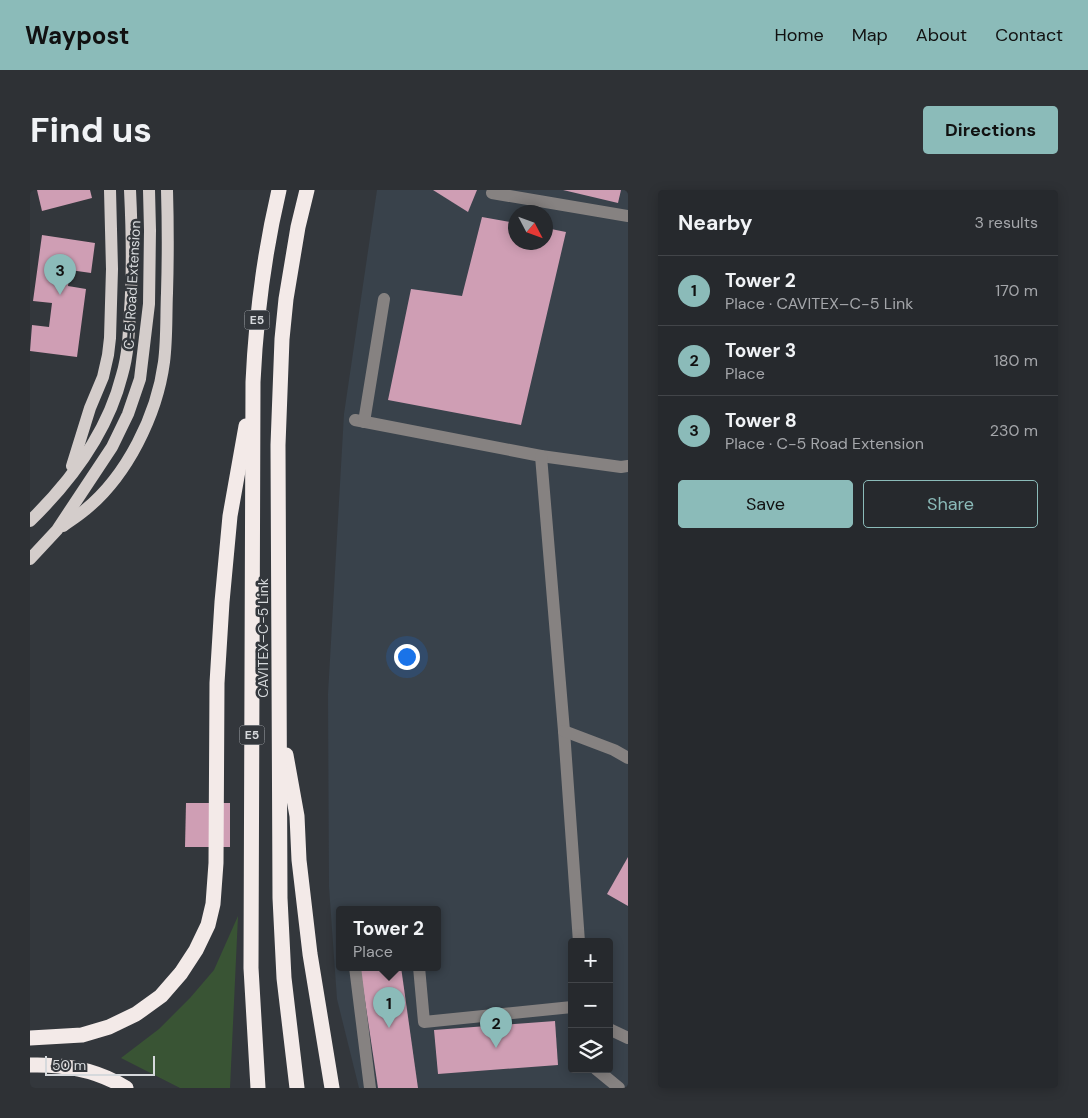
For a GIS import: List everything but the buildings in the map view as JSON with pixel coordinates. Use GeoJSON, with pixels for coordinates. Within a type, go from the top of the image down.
{"type":"FeatureCollection","features":[{"type":"Feature","properties":{"kind":"highway","name":"CAVITEX–C-5 Link"},"geometry":{"type":"LineString","coordinates":[[258,1088],[251,968],[253,382],[261,288],[279,190]]}},
{"type":"Feature","properties":{"kind":"highway","name":"CAVITEX–C-5 Link"},"geometry":{"type":"LineString","coordinates":[[297,1088],[281,944],[278,444],[280,374],[286,299],[298,227],[307,190]]}},
{"type":"Feature","properties":{"kind":"highway"},"geometry":{"type":"LineString","coordinates":[[30,1038],[82,1036],[110,1027],[149,1006],[172,984],[196,950],[208,926],[213,904],[216,863],[217,684],[222,602],[230,516],[253,382]]}},
{"type":"Feature","properties":{"kind":"highway"},"geometry":{"type":"LineString","coordinates":[[280,716],[297,816],[299,860],[310,954],[332,1088]]}},
{"type":"Feature","properties":{"kind":"highway"},"geometry":{"type":"LineString","coordinates":[[30,1065],[76,1068],[126,1088]]}},
{"type":"Feature","properties":{"kind":"main road"},"geometry":{"type":"LineString","coordinates":[[67,480],[90,408],[103,377],[108,355],[112,268],[110,190]]}},
{"type":"Feature","properties":{"kind":"main road","name":"C-5 Road Extension"},"geometry":{"type":"LineString","coordinates":[[30,521],[55,496],[94,442],[112,407],[122,376],[128,340],[132,263],[130,190]]}},
{"type":"Feature","properties":{"kind":"main road","name":"C-5 Road Extension"},"geometry":{"type":"LineString","coordinates":[[30,559],[57,530],[112,447],[128,414],[140,379],[146,341],[150,266],[149,190]]}},
{"type":"Feature","properties":{"kind":"main road"},"geometry":{"type":"LineString","coordinates":[[57,530],[86,510],[120,473],[134,450],[155,401],[161,379],[165,348],[168,234],[167,190]]}},
{"type":"Feature","properties":{"kind":"street"},"geometry":{"type":"LineString","coordinates":[[492,193],[628,216]]}},
{"type":"Feature","properties":{"kind":"street"},"geometry":{"type":"LineString","coordinates":[[384,299],[359,421],[541,456],[621,467],[628,466]]}},
{"type":"Feature","properties":{"kind":"street"},"geometry":{"type":"LineString","coordinates":[[541,456],[579,938]]}},
{"type":"Feature","properties":{"kind":"street"},"geometry":{"type":"LineString","coordinates":[[564,732],[601,744],[628,758]]}},
{"type":"Feature","properties":{"kind":"street"},"geometry":{"type":"LineString","coordinates":[[355,971],[370,1088]]}},
{"type":"Feature","properties":{"kind":"street"},"geometry":{"type":"LineString","coordinates":[[419,971],[424,1022],[568,1007]]}},
{"type":"Feature","properties":{"kind":"street"},"geometry":{"type":"LineString","coordinates":[[613,1031],[628,1038]]}},
{"type":"Feature","properties":{"kind":"street"},"geometry":{"type":"LineString","coordinates":[[601,1073],[619,1088]]}},
{"type":"Feature","properties":{"kind":"shaded area"},"geometry":{"type":"Polygon","coordinates":[[[377,190],[628,190],[628,1088],[359,1088],[337,999],[329,887],[328,694],[344,414],[377,190]]]}},
{"type":"Feature","properties":{"kind":"green space"},"geometry":{"type":"Polygon","coordinates":[[[238,916],[230,1088],[180,1088],[121,1058],[159,1029],[190,998],[214,970],[238,916]]]}},
{"type":"Feature","properties":{"kind":"place","name":"Tower 8"},"geometry":{"type":"Point","coordinates":[60,295]}},
{"type":"Feature","properties":{"kind":"place","name":"Tower 2"},"geometry":{"type":"Point","coordinates":[389,1028]}},
{"type":"Feature","properties":{"kind":"place","name":"Tower 3"},"geometry":{"type":"Point","coordinates":[496,1048]}}]}
